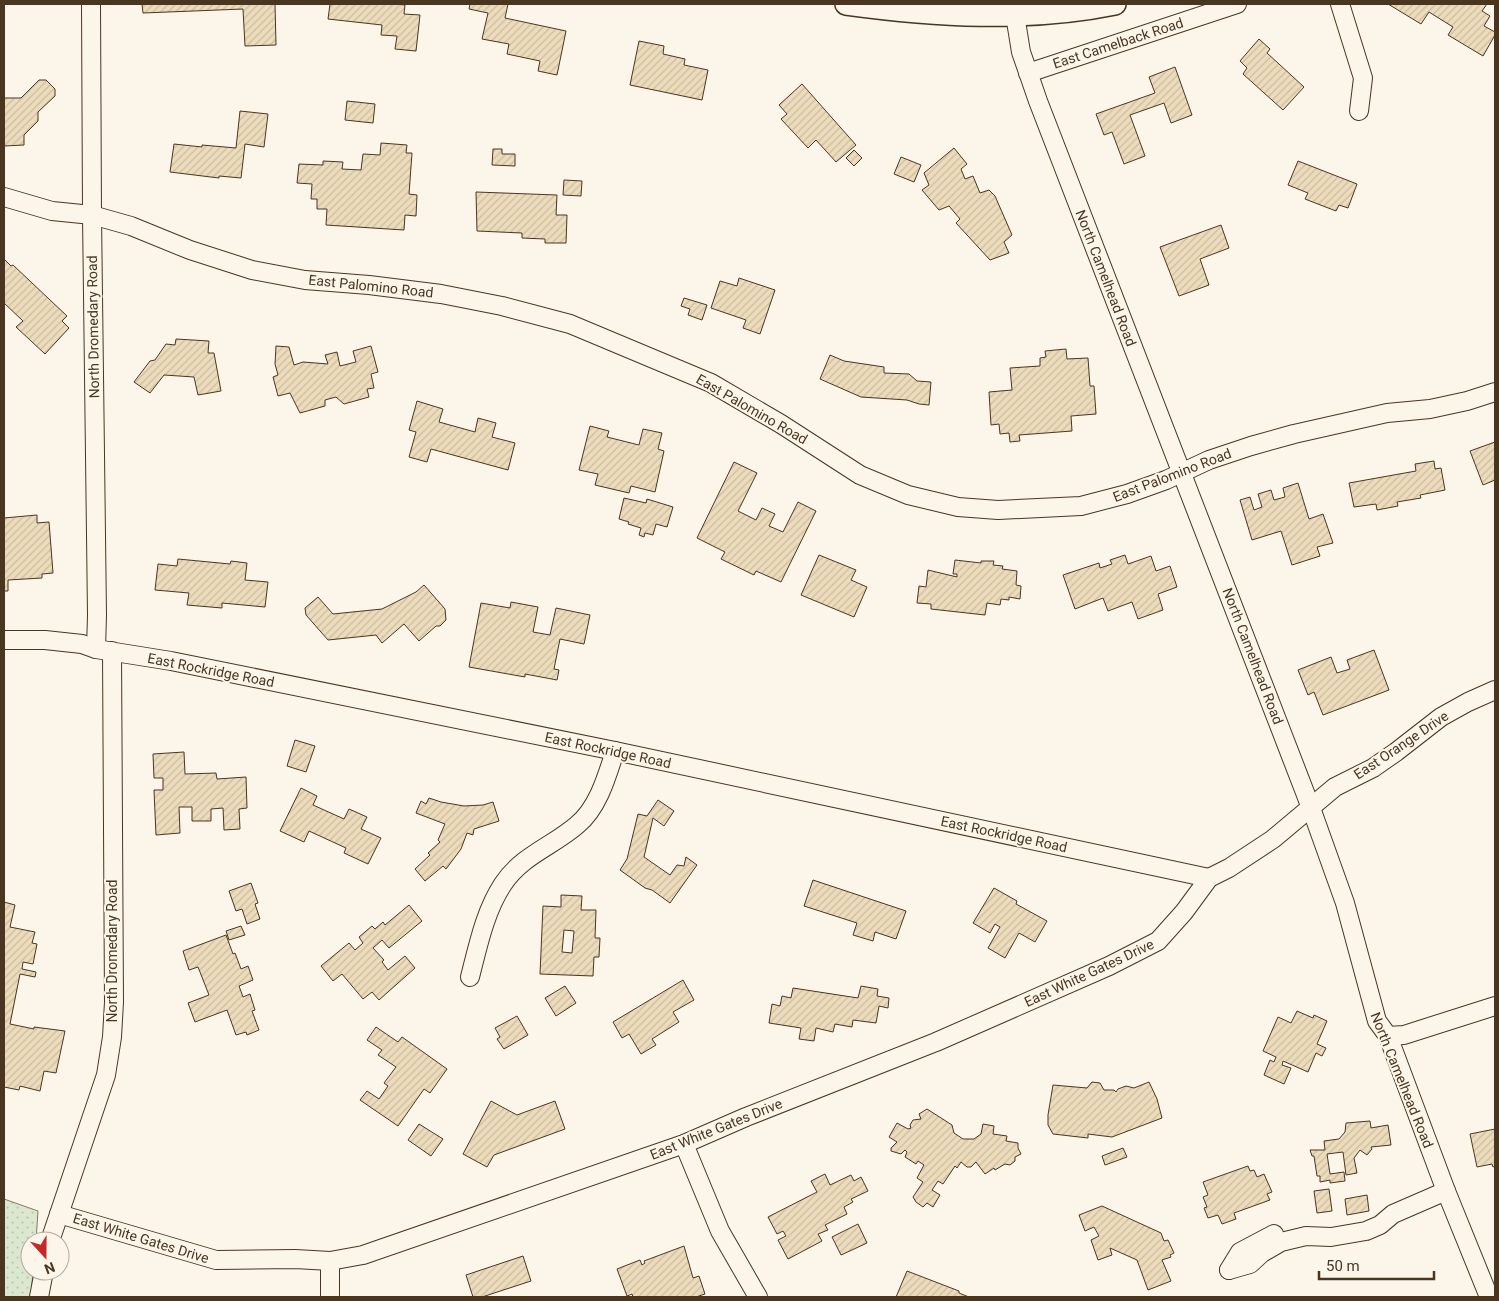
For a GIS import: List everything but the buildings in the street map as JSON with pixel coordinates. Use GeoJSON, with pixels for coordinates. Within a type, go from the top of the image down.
{"type":"FeatureCollection","features":[{"type":"Feature","properties":{"kind":"main road"},"geometry":{"type":"LineString","coordinates":[[846,4],[945,14],[1015,15],[1053,13],[1115,4]]}},
{"type":"Feature","properties":{"kind":"street","name":"North Dromedary Road"},"geometry":{"type":"LineString","coordinates":[[53,1231],[106,1075],[112,1037],[114,1002],[104,650],[98,615],[91,4]]}},
{"type":"Feature","properties":{"kind":"street","name":"East Camelback Road"},"geometry":{"type":"LineString","coordinates":[[1028,73],[1237,4]]}},
{"type":"Feature","properties":{"kind":"street"},"geometry":{"type":"LineString","coordinates":[[1340,4],[1363,78],[1359,111]]}},
{"type":"Feature","properties":{"kind":"street","name":"North Camelhead Road"},"geometry":{"type":"LineString","coordinates":[[1015,15],[1021,52],[1028,73],[1311,808],[1345,903],[1377,1021],[1388,1036],[1446,1191],[1489,1297]]}},
{"type":"Feature","properties":{"kind":"street","name":"East Palomino Road"},"geometry":{"type":"LineString","coordinates":[[4,197],[52,211],[92,215],[131,226],[190,250],[252,270],[305,280],[369,285],[441,294],[502,306],[570,324],[711,383],[781,424],[860,475],[908,495],[958,507],[998,510],[1081,506],[1127,494],[1218,457],[1294,434],[1387,413],[1430,409],[1467,401],[1495,392]]}},
{"type":"Feature","properties":{"kind":"street","name":"East Rockridge Road"},"geometry":{"type":"LineString","coordinates":[[4,640],[54,641],[82,644],[104,650],[171,661],[615,752],[1209,878]]}},
{"type":"Feature","properties":{"kind":"street","name":"East Orange Drive"},"geometry":{"type":"LineString","coordinates":[[1311,808],[1335,787],[1372,768],[1442,717],[1468,702],[1495,690]]}},
{"type":"Feature","properties":{"kind":"street"},"geometry":{"type":"LineString","coordinates":[[470,977],[482,932],[503,884],[518,866],[577,825],[591,810],[615,752]]}},
{"type":"Feature","properties":{"kind":"street","name":"East White Gates Drive"},"geometry":{"type":"LineString","coordinates":[[59,1214],[216,1260],[295,1259],[330,1261],[363,1255],[684,1144],[746,1117],[936,1042],[1109,966],[1158,942],[1184,912],[1209,878],[1229,868],[1273,839],[1311,808]]}},
{"type":"Feature","properties":{"kind":"street"},"geometry":{"type":"LineString","coordinates":[[1388,1036],[1404,1035],[1495,1006]]}},
{"type":"Feature","properties":{"kind":"street"},"geometry":{"type":"LineString","coordinates":[[684,1144],[720,1231],[758,1297]]}},
{"type":"Feature","properties":{"kind":"street"},"geometry":{"type":"LineString","coordinates":[[1393,1214],[1380,1225],[1366,1231],[1331,1237],[1306,1236],[1281,1242],[1250,1264],[1230,1270],[1240,1252],[1277,1232],[1293,1228],[1346,1225],[1377,1216],[1393,1214],[1446,1191]]}},
{"type":"Feature","properties":{"kind":"street"},"geometry":{"type":"LineString","coordinates":[[330,1261],[330,1297]]}},
{"type":"Feature","properties":{"kind":"street"},"geometry":{"type":"LineString","coordinates":[[38,1297],[42,1281]]}},
{"type":"Feature","properties":{"kind":"green space"},"geometry":{"type":"Polygon","coordinates":[[[4,1199],[38,1211],[37,1231],[20,1231],[20,1281],[32,1281],[31,1297],[4,1297],[4,1199]]]}}]}
